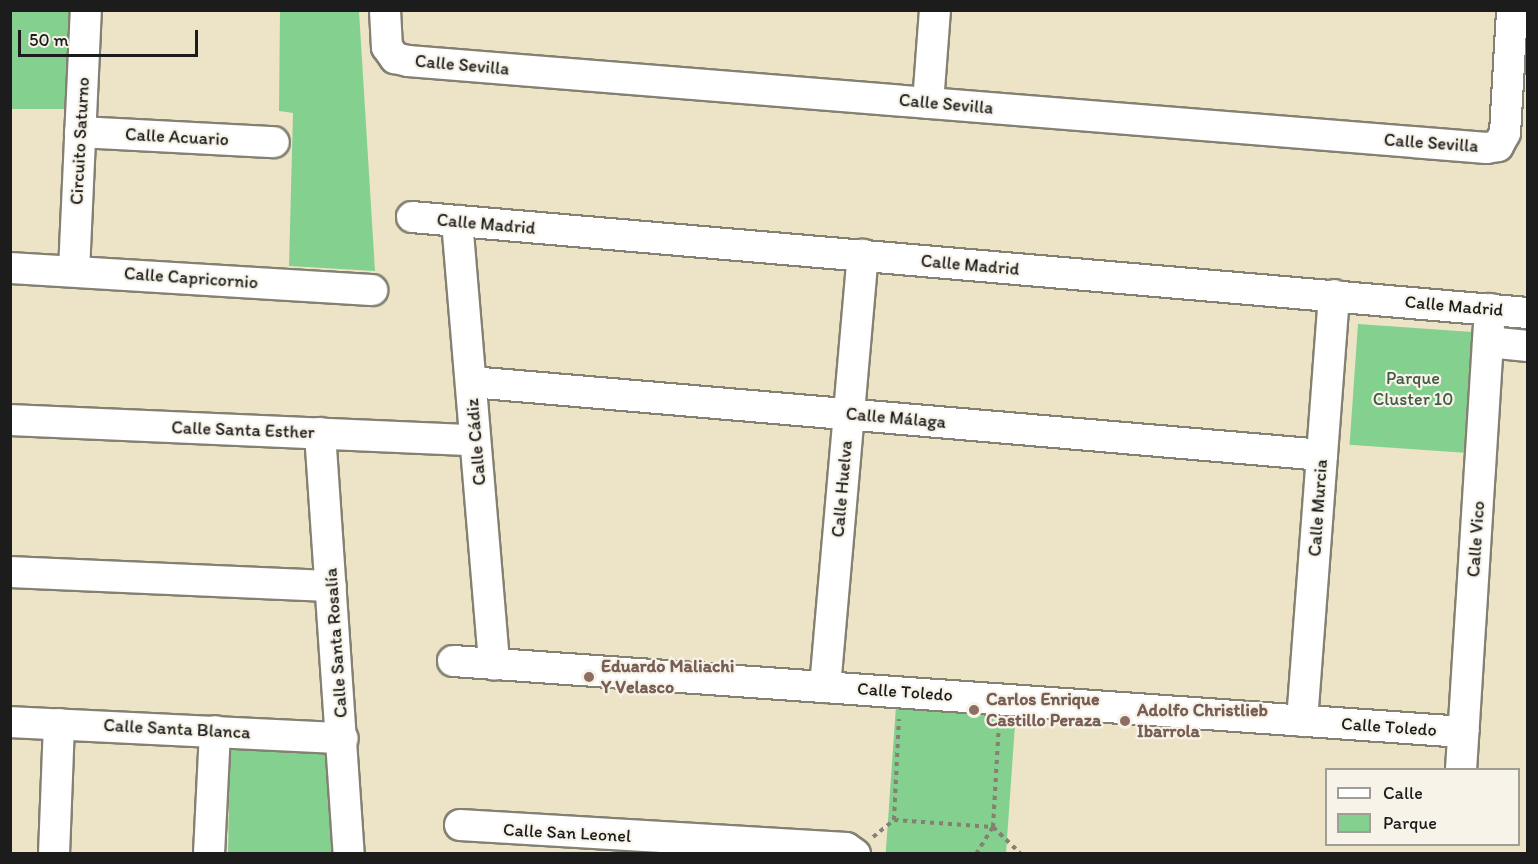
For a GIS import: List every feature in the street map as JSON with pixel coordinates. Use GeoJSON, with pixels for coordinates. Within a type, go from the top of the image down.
{"type":"FeatureCollection","features":[{"type":"Feature","properties":{"kind":"street","name":"Circuito Saturno"},"geometry":{"type":"LineString","coordinates":[[74,271],[86,10]]}},
{"type":"Feature","properties":{"kind":"street","name":"Calle Sevilla"},"geometry":{"type":"LineString","coordinates":[[385,10],[387,47],[395,58],[928,103],[1498,146],[1505,133],[1512,10]]}},
{"type":"Feature","properties":{"kind":"street"},"geometry":{"type":"LineString","coordinates":[[928,103],[935,10]]}},
{"type":"Feature","properties":{"kind":"street","name":"Calle Acuario"},"geometry":{"type":"LineString","coordinates":[[80,132],[274,142]]}},
{"type":"Feature","properties":{"kind":"street","name":"Calle Madrid"},"geometry":{"type":"LineString","coordinates":[[412,218],[1527,313]]}},
{"type":"Feature","properties":{"kind":"street","name":"Calle Cádiz"},"geometry":{"type":"LineString","coordinates":[[457,221],[494,664]]}},
{"type":"Feature","properties":{"kind":"street","name":"Calle Huelva"},"geometry":{"type":"LineString","coordinates":[[825,687],[863,255]]}},
{"type":"Feature","properties":{"kind":"street","name":"Calle Capricornio"},"geometry":{"type":"LineString","coordinates":[[10,268],[372,290]]}},
{"type":"Feature","properties":{"kind":"street","name":"Calle Murcia"},"geometry":{"type":"LineString","coordinates":[[1302,721],[1334,296]]}},
{"type":"Feature","properties":{"kind":"street","name":"Calle Vico"},"geometry":{"type":"LineString","coordinates":[[1461,768],[1490,309]]}},
{"type":"Feature","properties":{"kind":"street","name":"Calle Madrid"},"geometry":{"type":"LineString","coordinates":[[1488,342],[1527,346]]}},
{"type":"Feature","properties":{"kind":"street","name":"Calle Málaga"},"geometry":{"type":"LineString","coordinates":[[471,382],[1322,455]]}},
{"type":"Feature","properties":{"kind":"street","name":"Calle Santa Esther"},"geometry":{"type":"LineString","coordinates":[[10,420],[475,440]]}},
{"type":"Feature","properties":{"kind":"street","name":"Calle Santa Rosalía"},"geometry":{"type":"LineString","coordinates":[[320,433],[343,738],[349,854]]}},
{"type":"Feature","properties":{"kind":"street"},"geometry":{"type":"LineString","coordinates":[[10,572],[331,586]]}},
{"type":"Feature","properties":{"kind":"street","name":"Calle Toledo"},"geometry":{"type":"LineString","coordinates":[[453,661],[1464,732]]}},
{"type":"Feature","properties":{"kind":"street","name":"Calle Santa Blanca"},"geometry":{"type":"LineString","coordinates":[[10,722],[343,738]]}},
{"type":"Feature","properties":{"kind":"street"},"geometry":{"type":"LineString","coordinates":[[54,854],[59,724]]}},
{"type":"Feature","properties":{"kind":"street"},"geometry":{"type":"LineString","coordinates":[[209,854],[215,731]]}},
{"type":"Feature","properties":{"kind":"street","name":"Calle San Leonel"},"geometry":{"type":"LineString","coordinates":[[459,825],[507,842],[855,852]]}},
{"type":"Feature","properties":{"kind":"path"},"geometry":{"type":"LineString","coordinates":[[894,820],[900,692]]}},
{"type":"Feature","properties":{"kind":"path"},"geometry":{"type":"LineString","coordinates":[[976,854],[993,827],[1001,698]]}},
{"type":"Feature","properties":{"kind":"path"},"geometry":{"type":"LineString","coordinates":[[855,852],[894,820],[993,827],[1021,854]]}},
{"type":"Feature","properties":{"kind":"green space"},"geometry":{"type":"Polygon","coordinates":[[[11,11],[74,11],[74,109],[11,109],[11,11]]]}},
{"type":"Feature","properties":{"kind":"green space"},"geometry":{"type":"Polygon","coordinates":[[[280,11],[359,11],[375,271],[289,266],[293,113],[279,111],[280,11]]]}},
{"type":"Feature","properties":{"kind":"green space","name":"Parque Cluster 10"},"geometry":{"type":"Polygon","coordinates":[[[1358,324],[1476,332],[1467,453],[1350,445],[1358,324]]]}},
{"type":"Feature","properties":{"kind":"green space"},"geometry":{"type":"Polygon","coordinates":[[[896,706],[1016,714],[1006,854],[886,854],[896,706]]]}},
{"type":"Feature","properties":{"kind":"green space"},"geometry":{"type":"Polygon","coordinates":[[[230,745],[326,752],[333,853],[228,854],[230,745]]]}},
{"type":"Feature","properties":{"kind":"place","name":"Eduardo Maliachi Y Velasco"},"geometry":{"type":"Point","coordinates":[589,677]}},
{"type":"Feature","properties":{"kind":"place","name":"Carlos Enrique Castillo Peraza"},"geometry":{"type":"Point","coordinates":[974,710]}},
{"type":"Feature","properties":{"kind":"place","name":"Adolfo Christlieb Ibarrola"},"geometry":{"type":"Point","coordinates":[1125,721]}}]}
